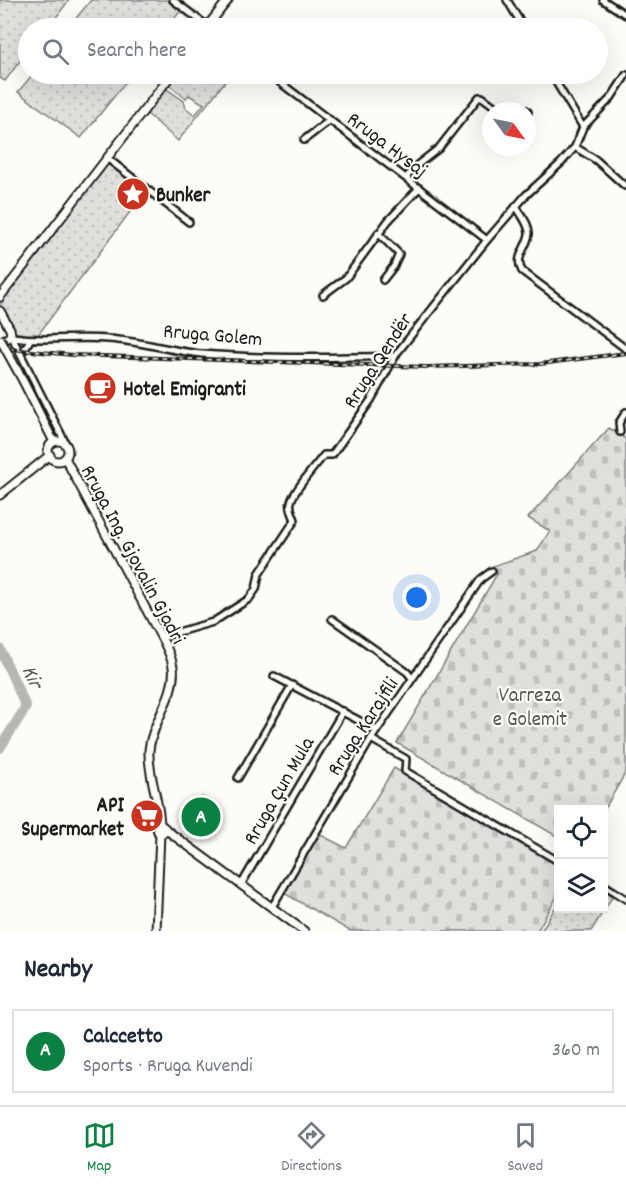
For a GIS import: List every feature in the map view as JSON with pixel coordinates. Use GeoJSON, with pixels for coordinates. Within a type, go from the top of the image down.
{"type":"FeatureCollection","features":[{"type":"Feature","properties":{"kind":"main road"},"geometry":{"type":"LineString","coordinates":[[215,18],[228,0]]}},
{"type":"Feature","properties":{"kind":"main road"},"geometry":{"type":"LineString","coordinates":[[0,297],[164,84]]}},
{"type":"Feature","properties":{"kind":"main road"},"geometry":{"type":"LineString","coordinates":[[0,311],[12,336],[0,340],[54,442]]}},
{"type":"Feature","properties":{"kind":"main road"},"geometry":{"type":"LineString","coordinates":[[50,455],[58,461],[68,454],[67,446],[54,442]]}},
{"type":"Feature","properties":{"kind":"main road"},"geometry":{"type":"LineString","coordinates":[[50,455],[50,446],[54,442]]}},
{"type":"Feature","properties":{"kind":"main road"},"geometry":{"type":"LineString","coordinates":[[0,495],[50,455]]}},
{"type":"Feature","properties":{"kind":"main road","name":"Rruga Ing. Gjovalin Gjadri"},"geometry":{"type":"LineString","coordinates":[[65,458],[161,637],[173,664],[174,672],[150,744],[150,775],[159,805],[162,829],[156,931]]}},
{"type":"Feature","properties":{"kind":"main road"},"geometry":{"type":"LineString","coordinates":[[162,829],[304,931]]}},
{"type":"Feature","properties":{"kind":"street"},"geometry":{"type":"LineString","coordinates":[[173,0],[196,18]]}},
{"type":"Feature","properties":{"kind":"street"},"geometry":{"type":"LineString","coordinates":[[507,0],[518,18]]}},
{"type":"Feature","properties":{"kind":"street"},"geometry":{"type":"LineString","coordinates":[[603,0],[626,15]]}},
{"type":"Feature","properties":{"kind":"street","name":"Rruga Qendër"},"geometry":{"type":"LineString","coordinates":[[161,637],[213,622],[253,595],[259,574],[295,520],[290,506],[291,499],[324,455],[332,455],[352,429],[374,395],[394,356],[516,206],[575,147],[584,127],[611,98],[626,75]]}},
{"type":"Feature","properties":{"kind":"street","name":"Rruga Hysaj"},"geometry":{"type":"LineString","coordinates":[[282,84],[487,240]]}},
{"type":"Feature","properties":{"kind":"street"},"geometry":{"type":"LineString","coordinates":[[557,84],[584,127]]}},
{"type":"Feature","properties":{"kind":"street"},"geometry":{"type":"LineString","coordinates":[[406,178],[420,162],[440,148],[479,97],[489,102]]}},
{"type":"Feature","properties":{"kind":"street"},"geometry":{"type":"LineString","coordinates":[[304,140],[330,120]]}},
{"type":"Feature","properties":{"kind":"street"},"geometry":{"type":"LineString","coordinates":[[575,147],[596,160],[625,186]]}},
{"type":"Feature","properties":{"kind":"street"},"geometry":{"type":"LineString","coordinates":[[107,158],[189,222]]}},
{"type":"Feature","properties":{"kind":"street"},"geometry":{"type":"LineString","coordinates":[[323,294],[346,278],[378,233],[419,188]]}},
{"type":"Feature","properties":{"kind":"street"},"geometry":{"type":"LineString","coordinates":[[516,206],[528,227],[529,234],[519,258],[522,272],[626,349]]}},
{"type":"Feature","properties":{"kind":"street"},"geometry":{"type":"LineString","coordinates":[[378,233],[399,254],[394,266],[383,280]]}},
{"type":"Feature","properties":{"kind":"street"},"geometry":{"type":"LineString","coordinates":[[12,336],[67,446]]}},
{"type":"Feature","properties":{"kind":"street","name":"Rruga Golem"},"geometry":{"type":"LineString","coordinates":[[12,336],[30,340],[46,338],[111,339],[203,354],[394,356]]}},
{"type":"Feature","properties":{"kind":"street"},"geometry":{"type":"LineString","coordinates":[[20,351],[24,350],[30,340]]}},
{"type":"Feature","properties":{"kind":"street"},"geometry":{"type":"LineString","coordinates":[[622,434],[619,423],[626,412]]}},
{"type":"Feature","properties":{"kind":"street","name":"Rruga Karajfili"},"geometry":{"type":"LineString","coordinates":[[272,907],[371,739],[481,579],[492,571]]}},
{"type":"Feature","properties":{"kind":"street"},"geometry":{"type":"LineString","coordinates":[[332,619],[412,678]]}},
{"type":"Feature","properties":{"kind":"street"},"geometry":{"type":"LineString","coordinates":[[274,676],[377,730]]}},
{"type":"Feature","properties":{"kind":"street","name":"Rruga Çun Mula"},"geometry":{"type":"LineString","coordinates":[[238,778],[292,685]]}},
{"type":"Feature","properties":{"kind":"street","name":"Rruga Çun Mula"},"geometry":{"type":"LineString","coordinates":[[242,885],[343,711]]}},
{"type":"Feature","properties":{"kind":"street"},"geometry":{"type":"LineString","coordinates":[[371,739],[406,759],[405,771],[555,859]]}},
{"type":"Feature","properties":{"kind":"street"},"geometry":{"type":"LineString","coordinates":[[608,888],[626,899]]}},
{"type":"Feature","properties":{"kind":"green space"},"geometry":{"type":"Polygon","coordinates":[[[0,0],[69,0],[56,18],[18,18],[18,63],[5,81],[0,78],[0,0]]]}},
{"type":"Feature","properties":{"kind":"green space"},"geometry":{"type":"Polygon","coordinates":[[[91,0],[170,0],[182,9],[175,18],[76,18],[91,0]]]}},
{"type":"Feature","properties":{"kind":"green space"},"geometry":{"type":"Polygon","coordinates":[[[25,84],[124,84],[81,138],[18,92],[25,84]]]}},
{"type":"Feature","properties":{"kind":"green space"},"geometry":{"type":"Polygon","coordinates":[[[168,84],[223,84],[178,141],[146,113],[165,88],[184,101],[186,108],[195,115],[204,104],[189,95],[186,98],[168,84]]]}},
{"type":"Feature","properties":{"kind":"green space"},"geometry":{"type":"Polygon","coordinates":[[[106,165],[145,192],[35,339],[20,348],[0,306],[1,303],[106,165]]]}},
{"type":"Feature","properties":{"kind":"green space","name":"Varreza e Golemit"},"geometry":{"type":"Polygon","coordinates":[[[609,428],[626,439],[626,772],[607,805],[554,805],[554,835],[397,743],[497,574],[491,570],[493,566],[537,551],[550,531],[528,518],[609,428]]]}},
{"type":"Feature","properties":{"kind":"green space"},"geometry":{"type":"Polygon","coordinates":[[[394,768],[554,862],[554,902],[537,931],[350,931],[284,893],[319,834],[346,848],[394,768]]]}},
{"type":"Feature","properties":{"kind":"green space"},"geometry":{"type":"Polygon","coordinates":[[[202,797],[218,807],[200,838],[183,828],[202,797]]]}},
{"type":"Feature","properties":{"kind":"green space"},"geometry":{"type":"Polygon","coordinates":[[[608,890],[614,894],[608,904],[608,890]]]}},
{"type":"Feature","properties":{"kind":"green space"},"geometry":{"type":"Polygon","coordinates":[[[554,910],[554,913],[602,913],[591,931],[541,931],[554,910]]]}},
{"type":"Feature","properties":{"kind":"waterway","name":"Kir"},"geometry":{"type":"LineString","coordinates":[[0,649],[26,707],[0,748]]}},
{"type":"Feature","properties":{"kind":"railway"},"geometry":{"type":"LineString","coordinates":[[0,348],[73,355],[427,367],[540,364],[626,353]]}},
{"type":"Feature","properties":{"kind":"place","name":"Bunker"},"geometry":{"type":"Point","coordinates":[133,194]}},
{"type":"Feature","properties":{"kind":"place","name":"Hotel Emigranti"},"geometry":{"type":"Point","coordinates":[100,388]}},
{"type":"Feature","properties":{"kind":"place","name":"API Supermarket"},"geometry":{"type":"Point","coordinates":[147,816]}},
{"type":"Feature","properties":{"kind":"place","name":"Calccetto"},"geometry":{"type":"Point","coordinates":[201,817]}}]}
